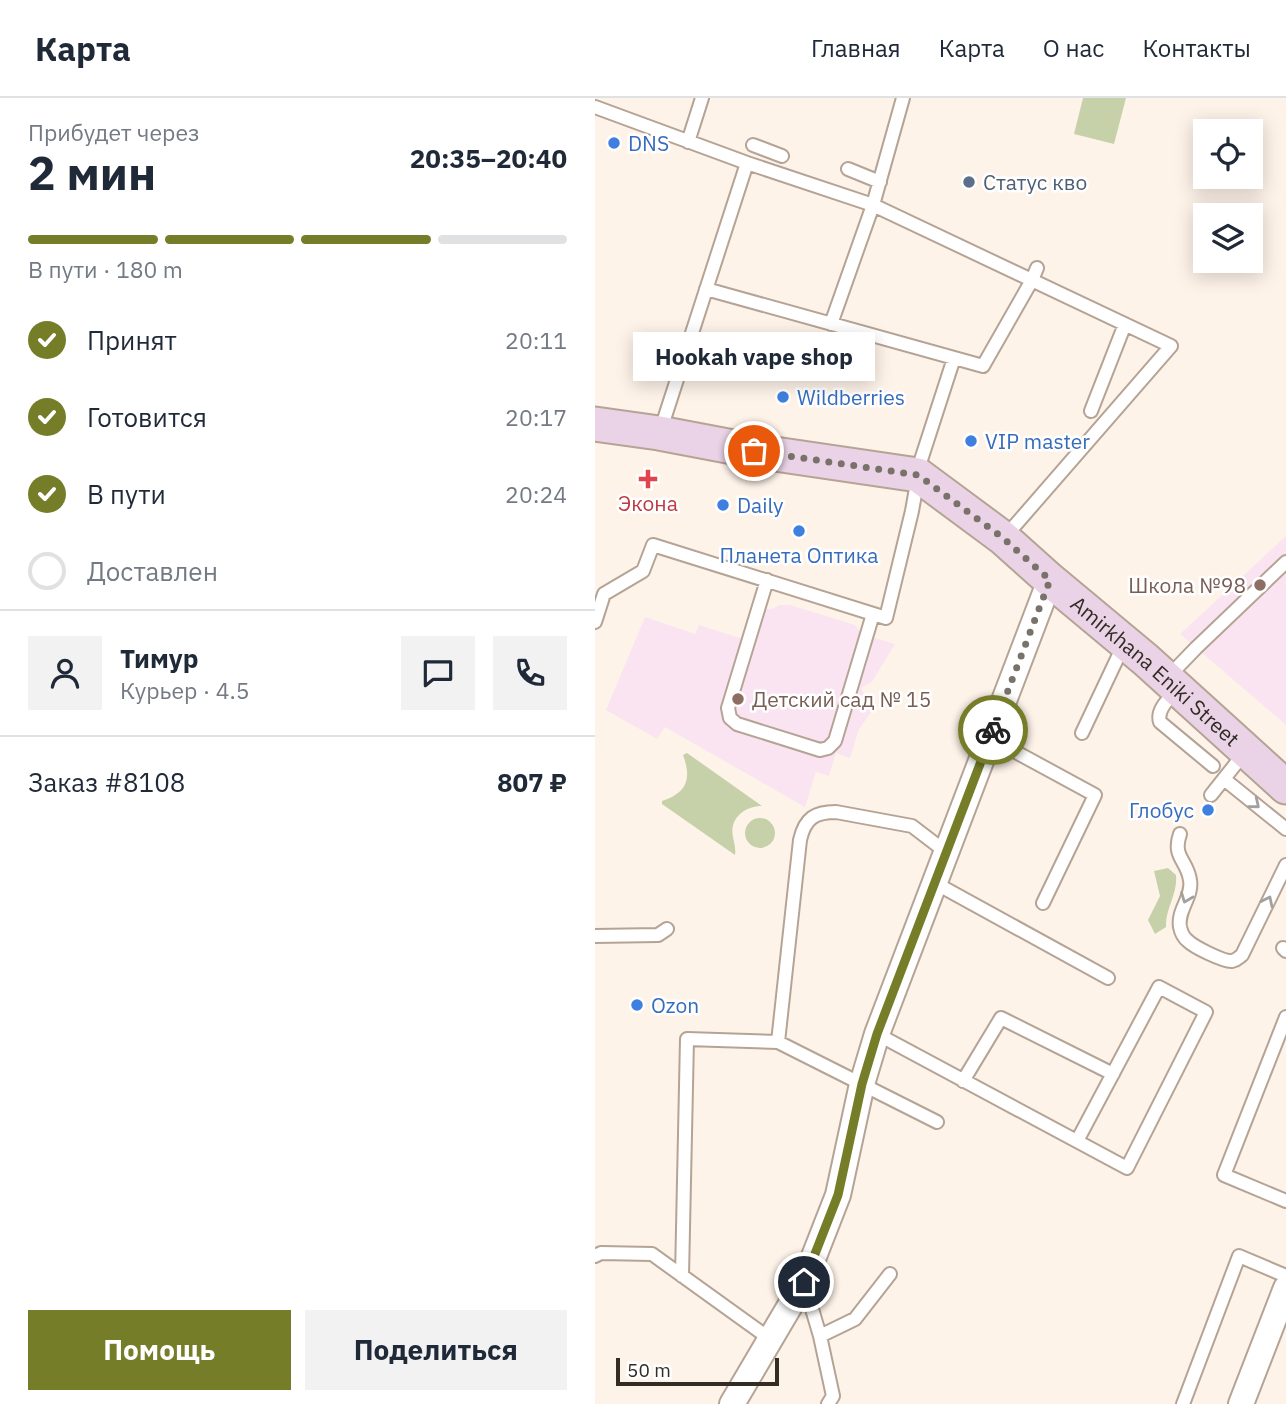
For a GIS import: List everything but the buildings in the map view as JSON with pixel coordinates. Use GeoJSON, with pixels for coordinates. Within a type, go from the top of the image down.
{"type":"FeatureCollection","features":[{"type":"Feature","properties":{"kind":"street","name":"Amirkhana Eniki Street"},"geometry":{"type":"LineString","coordinates":[[595,424],[918,475],[1003,538],[1172,683],[1286,787]]}},
{"type":"Feature","properties":{"kind":"street"},"geometry":{"type":"LineString","coordinates":[[732,1404],[804,1282],[838,1195],[862,1084],[877,1034],[1050,580]]}},
{"type":"Feature","properties":{"kind":"street"},"geometry":{"type":"LineString","coordinates":[[1241,1404],[1286,1288]]}},
{"type":"Feature","properties":{"kind":"lane"},"geometry":{"type":"LineString","coordinates":[[688,142],[702,98]]}},
{"type":"Feature","properties":{"kind":"lane"},"geometry":{"type":"LineString","coordinates":[[831,324],[873,205],[903,98]]}},
{"type":"Feature","properties":{"kind":"lane"},"geometry":{"type":"LineString","coordinates":[[595,107],[747,163],[873,205],[1035,274],[1171,346],[1003,538]]}},
{"type":"Feature","properties":{"kind":"lane"},"geometry":{"type":"LineString","coordinates":[[753,145],[782,156]]}},
{"type":"Feature","properties":{"kind":"lane"},"geometry":{"type":"LineString","coordinates":[[659,433],[747,163]]}},
{"type":"Feature","properties":{"kind":"lane"},"geometry":{"type":"LineString","coordinates":[[848,169],[880,181]]}},
{"type":"Feature","properties":{"kind":"lane"},"geometry":{"type":"LineString","coordinates":[[706,289],[983,366],[1035,274]]}},
{"type":"Feature","properties":{"kind":"lane"},"geometry":{"type":"LineString","coordinates":[[1091,411],[1125,324]]}},
{"type":"Feature","properties":{"kind":"lane"},"geometry":{"type":"LineString","coordinates":[[595,622],[600,593],[643,571],[653,545],[886,618],[912,511],[921,460],[954,358]]}},
{"type":"Feature","properties":{"kind":"lane"},"geometry":{"type":"LineString","coordinates":[[1213,766],[1160,722],[1159,712],[1172,683],[1196,648],[1286,562]]}},
{"type":"Feature","properties":{"kind":"lane"},"geometry":{"type":"LineString","coordinates":[[767,580],[728,708],[730,718],[737,724],[820,750],[832,745],[873,614]]}},
{"type":"Feature","properties":{"kind":"lane"},"geometry":{"type":"LineString","coordinates":[[1082,733],[1125,642]]}},
{"type":"Feature","properties":{"kind":"lane"},"geometry":{"type":"LineString","coordinates":[[989,738],[1095,794],[1043,903]]}},
{"type":"Feature","properties":{"kind":"lane"},"geometry":{"type":"LineString","coordinates":[[1211,795],[1247,751]]}},
{"type":"Feature","properties":{"kind":"lane"},"geometry":{"type":"LineString","coordinates":[[1224,779],[1286,829]]}},
{"type":"Feature","properties":{"kind":"lane"},"geometry":{"type":"LineString","coordinates":[[778,1042],[800,840],[806,823],[825,811],[836,811],[912,826],[946,852]]}},
{"type":"Feature","properties":{"kind":"lane"},"geometry":{"type":"LineString","coordinates":[[1179,834],[1177,853],[1190,884],[1180,913],[1181,931],[1189,943],[1224,960],[1233,961],[1242,955],[1286,865]]}},
{"type":"Feature","properties":{"kind":"lane"},"geometry":{"type":"LineString","coordinates":[[935,883],[1108,978]]}},
{"type":"Feature","properties":{"kind":"lane"},"geometry":{"type":"LineString","coordinates":[[595,936],[657,935],[667,929]]}},
{"type":"Feature","properties":{"kind":"lane"},"geometry":{"type":"LineString","coordinates":[[877,1034],[1127,1168],[1206,1012],[1159,986],[1077,1141]]}},
{"type":"Feature","properties":{"kind":"lane"},"geometry":{"type":"LineString","coordinates":[[1286,1017],[1224,1175],[1286,1201]]}},
{"type":"Feature","properties":{"kind":"lane"},"geometry":{"type":"LineString","coordinates":[[963,1081],[1001,1018],[1113,1074]]}},
{"type":"Feature","properties":{"kind":"lane"},"geometry":{"type":"LineString","coordinates":[[682,1276],[687,1039],[778,1042],[937,1122]]}},
{"type":"Feature","properties":{"kind":"lane"},"geometry":{"type":"LineString","coordinates":[[595,1256],[601,1253],[652,1254],[771,1339]]}},
{"type":"Feature","properties":{"kind":"lane"},"geometry":{"type":"LineString","coordinates":[[1183,1404],[1239,1256],[1286,1276]]}},
{"type":"Feature","properties":{"kind":"lane"},"geometry":{"type":"LineString","coordinates":[[820,1336],[855,1319],[890,1274]]}},
{"type":"Feature","properties":{"kind":"lane"},"geometry":{"type":"LineString","coordinates":[[804,1282],[820,1336],[833,1396],[828,1404]]}},
{"type":"Feature","properties":{"kind":"shaded area","name":"Школа №98"},"geometry":{"type":"Polygon","coordinates":[[[1286,536],[1286,725],[1180,634],[1286,536]]]}},
{"type":"Feature","properties":{"kind":"shaded area","name":"Детский сад № 15"},"geometry":{"type":"Polygon","coordinates":[[[780,605],[790,605],[855,625],[862,634],[895,644],[872,682],[861,688],[873,710],[859,729],[850,758],[836,753],[829,776],[816,772],[805,807],[665,727],[657,739],[606,710],[645,617],[695,634],[699,625],[743,639],[752,610],[772,609],[780,605]]]}},
{"type":"Feature","properties":{"kind":"green space"},"geometry":{"type":"Polygon","coordinates":[[[1083,98],[1126,98],[1114,144],[1074,134],[1083,98]]]}},
{"type":"Feature","properties":{"kind":"green space"},"geometry":{"type":"Polygon","coordinates":[[[687,753],[762,806],[744,811],[733,824],[735,855],[662,804],[662,801],[677,794],[685,784],[687,771],[683,755],[687,753]]]}},
{"type":"Feature","properties":{"kind":"green space"},"geometry":{"type":"Polygon","coordinates":[[[760,818],[766,819],[774,827],[774,839],[766,847],[760,848],[754,847],[746,839],[745,833],[746,827],[754,819],[760,818]]]}},
{"type":"Feature","properties":{"kind":"green space"},"geometry":{"type":"Polygon","coordinates":[[[1168,868],[1176,875],[1175,889],[1166,927],[1155,934],[1148,920],[1160,896],[1154,871],[1168,868]]]}},
{"type":"Feature","properties":{"kind":"way so far"},"geometry":{"type":"LineString","coordinates":[[754,451],[918,475],[1003,538],[1050,580],[993,730]]}},
{"type":"Feature","properties":{"kind":"place","name":"DNS"},"geometry":{"type":"Point","coordinates":[614,143]}},
{"type":"Feature","properties":{"kind":"place","name":"Статус кво"},"geometry":{"type":"Point","coordinates":[969,182]}},
{"type":"Feature","properties":{"kind":"place","name":"Wildberries"},"geometry":{"type":"Point","coordinates":[783,397]}},
{"type":"Feature","properties":{"kind":"place","name":"VIP master"},"geometry":{"type":"Point","coordinates":[971,441]}},
{"type":"Feature","properties":{"kind":"place","name":"Hookah vape shop"},"geometry":{"type":"Point","coordinates":[754,451]}},
{"type":"Feature","properties":{"kind":"place","name":"Экона"},"geometry":{"type":"Point","coordinates":[648,479]}},
{"type":"Feature","properties":{"kind":"place","name":"Daily"},"geometry":{"type":"Point","coordinates":[723,505]}},
{"type":"Feature","properties":{"kind":"place","name":"Планета Оптика"},"geometry":{"type":"Point","coordinates":[799,531]}},
{"type":"Feature","properties":{"kind":"place","name":"Школа №98"},"geometry":{"type":"Point","coordinates":[1260,585]}},
{"type":"Feature","properties":{"kind":"place","name":"Детский сад № 15"},"geometry":{"type":"Point","coordinates":[738,699]}},
{"type":"Feature","properties":{"kind":"place","name":"Глобус"},"geometry":{"type":"Point","coordinates":[1208,810]}},
{"type":"Feature","properties":{"kind":"place","name":"Ozon"},"geometry":{"type":"Point","coordinates":[637,1005]}},
{"type":"Feature","properties":{"kind":"route"},"geometry":{"type":"LineString","coordinates":[[804,1282],[838,1195],[862,1084],[877,1034],[993,730]]}}]}
